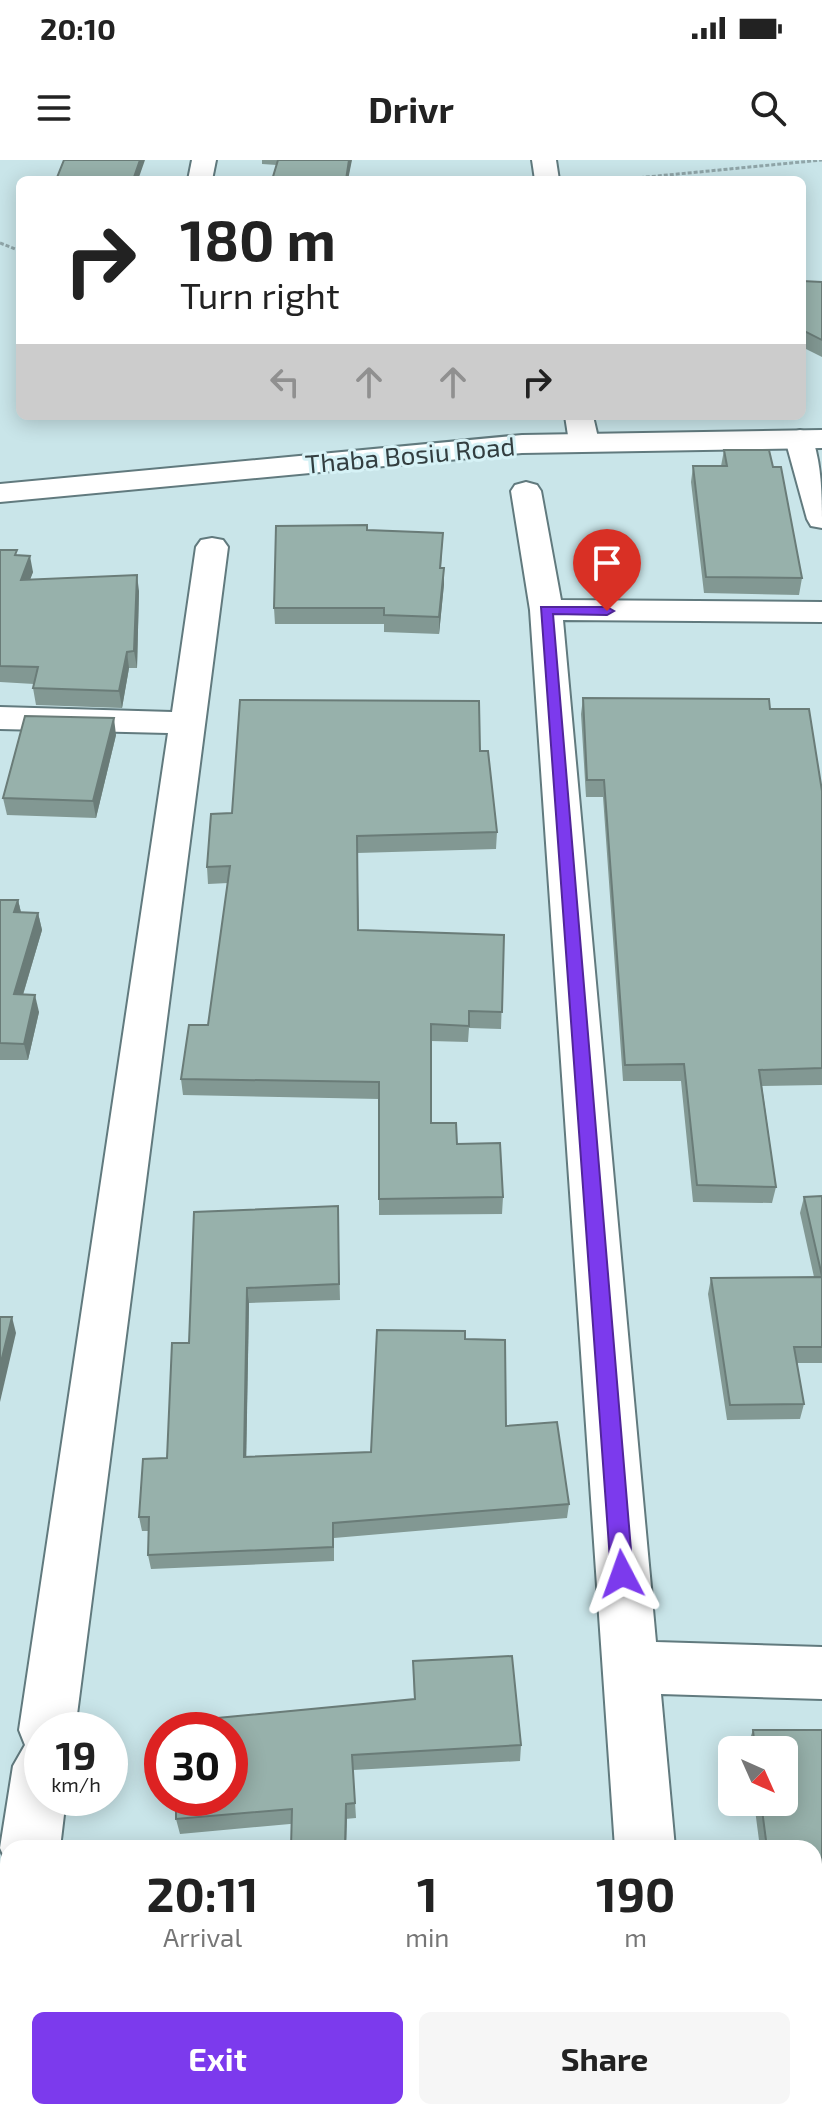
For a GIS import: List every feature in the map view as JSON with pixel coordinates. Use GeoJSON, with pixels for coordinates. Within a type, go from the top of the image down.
{"type":"FeatureCollection","features":[{"type":"Feature","properties":{"kind":"street","name":"Thaba Bosiu Road"},"geometry":{"type":"LineString","coordinates":[[0,493],[522,444],[582,429],[811,439]]}},
{"type":"Feature","properties":{"kind":"street"},"geometry":{"type":"LineString","coordinates":[[811,439],[822,519]]}},
{"type":"Feature","properties":{"kind":"street"},"geometry":{"type":"LineString","coordinates":[[526,491],[546,610],[644,1840]]}},
{"type":"Feature","properties":{"kind":"street"},"geometry":{"type":"LineString","coordinates":[[50,1712],[212,547]]}},
{"type":"Feature","properties":{"kind":"street"},"geometry":{"type":"LineString","coordinates":[[546,610],[822,612]]}},
{"type":"Feature","properties":{"kind":"street"},"geometry":{"type":"LineString","coordinates":[[0,718],[188,723]]}},
{"type":"Feature","properties":{"kind":"street"},"geometry":{"type":"LineString","coordinates":[[629,1667],[822,1673]]}},
{"type":"Feature","properties":{"kind":"street"},"geometry":{"type":"LineString","coordinates":[[31,1840],[35,1816]]}},
{"type":"Feature","properties":{"kind":"path"},"geometry":{"type":"LineString","coordinates":[[657,176],[822,160]]}},
{"type":"Feature","properties":{"kind":"building"},"geometry":{"type":"Polygon","coordinates":[[[64,160],[140,160],[134,176],[58,176],[64,160]]]}},
{"type":"Feature","properties":{"kind":"building"},"geometry":{"type":"Polygon","coordinates":[[[278,160],[349,160],[347,176],[273,176],[278,160]]]}},
{"type":"Feature","properties":{"kind":"building"},"geometry":{"type":"Polygon","coordinates":[[[806,281],[822,282],[822,340],[806,332],[806,281]]]}},
{"type":"Feature","properties":{"kind":"building"},"geometry":{"type":"Polygon","coordinates":[[[724,450],[769,450],[773,467],[781,467],[802,578],[706,577],[693,466],[727,466],[724,450]]]}},
{"type":"Feature","properties":{"kind":"building"},"geometry":{"type":"Polygon","coordinates":[[[367,525],[367,530],[443,533],[440,568],[444,568],[439,617],[384,615],[384,608],[274,608],[276,526],[367,525]]]}},
{"type":"Feature","properties":{"kind":"building"},"geometry":{"type":"Polygon","coordinates":[[[0,550],[17,550],[15,555],[30,556],[21,580],[137,575],[134,651],[127,652],[119,691],[33,688],[38,667],[0,666],[0,550]]]}},
{"type":"Feature","properties":{"kind":"building"},"geometry":{"type":"Polygon","coordinates":[[[583,698],[769,699],[770,709],[809,709],[822,791],[822,1068],[759,1070],[776,1187],[697,1185],[684,1064],[625,1065],[604,780],[587,780],[583,698]]]}},
{"type":"Feature","properties":{"kind":"building"},"geometry":{"type":"Polygon","coordinates":[[[240,700],[479,701],[480,751],[488,751],[497,832],[357,836],[358,930],[504,935],[502,1012],[469,1011],[469,1026],[431,1024],[431,1123],[456,1123],[457,1144],[500,1143],[503,1197],[379,1199],[379,1082],[181,1079],[189,1025],[208,1025],[230,866],[207,867],[211,814],[232,813],[240,700]]]}},
{"type":"Feature","properties":{"kind":"building"},"geometry":{"type":"Polygon","coordinates":[[[25,716],[114,718],[93,801],[3,798],[25,716]]]}},
{"type":"Feature","properties":{"kind":"building"},"geometry":{"type":"Polygon","coordinates":[[[0,900],[18,900],[14,912],[38,913],[14,994],[35,995],[24,1044],[0,1043],[0,900]]]}},
{"type":"Feature","properties":{"kind":"building"},"geometry":{"type":"Polygon","coordinates":[[[822,1196],[822,1276],[804,1197],[822,1196]]]}},
{"type":"Feature","properties":{"kind":"building"},"geometry":{"type":"Polygon","coordinates":[[[338,1206],[339,1284],[247,1288],[244,1457],[371,1452],[377,1330],[465,1331],[465,1339],[505,1340],[506,1426],[557,1422],[569,1504],[333,1523],[333,1547],[148,1555],[149,1517],[139,1517],[143,1459],[167,1458],[172,1343],[189,1343],[194,1212],[338,1206]]]}},
{"type":"Feature","properties":{"kind":"building"},"geometry":{"type":"Polygon","coordinates":[[[822,1277],[822,1347],[794,1347],[804,1404],[730,1405],[711,1278],[822,1277]]]}},
{"type":"Feature","properties":{"kind":"building"},"geometry":{"type":"Polygon","coordinates":[[[0,1317],[12,1317],[0,1366],[0,1317]]]}},
{"type":"Feature","properties":{"kind":"building"},"geometry":{"type":"Polygon","coordinates":[[[512,1656],[521,1745],[352,1755],[355,1803],[346,1804],[345,1840],[291,1840],[292,1809],[248,1813],[248,1715],[415,1699],[413,1661],[512,1656]]]}},
{"type":"Feature","properties":{"kind":"building"},"geometry":{"type":"Polygon","coordinates":[[[753,1730],[822,1730],[822,1840],[766,1840],[763,1816],[798,1816],[798,1736],[754,1736],[753,1730]]]}},
{"type":"Feature","properties":{"kind":"building"},"geometry":{"type":"Polygon","coordinates":[[[176,1816],[211,1816],[176,1819],[176,1816]]]}},
{"type":"Feature","properties":{"kind":"route"},"geometry":{"type":"LineString","coordinates":[[607,611],[546,610],[622,1574]]}}]}
